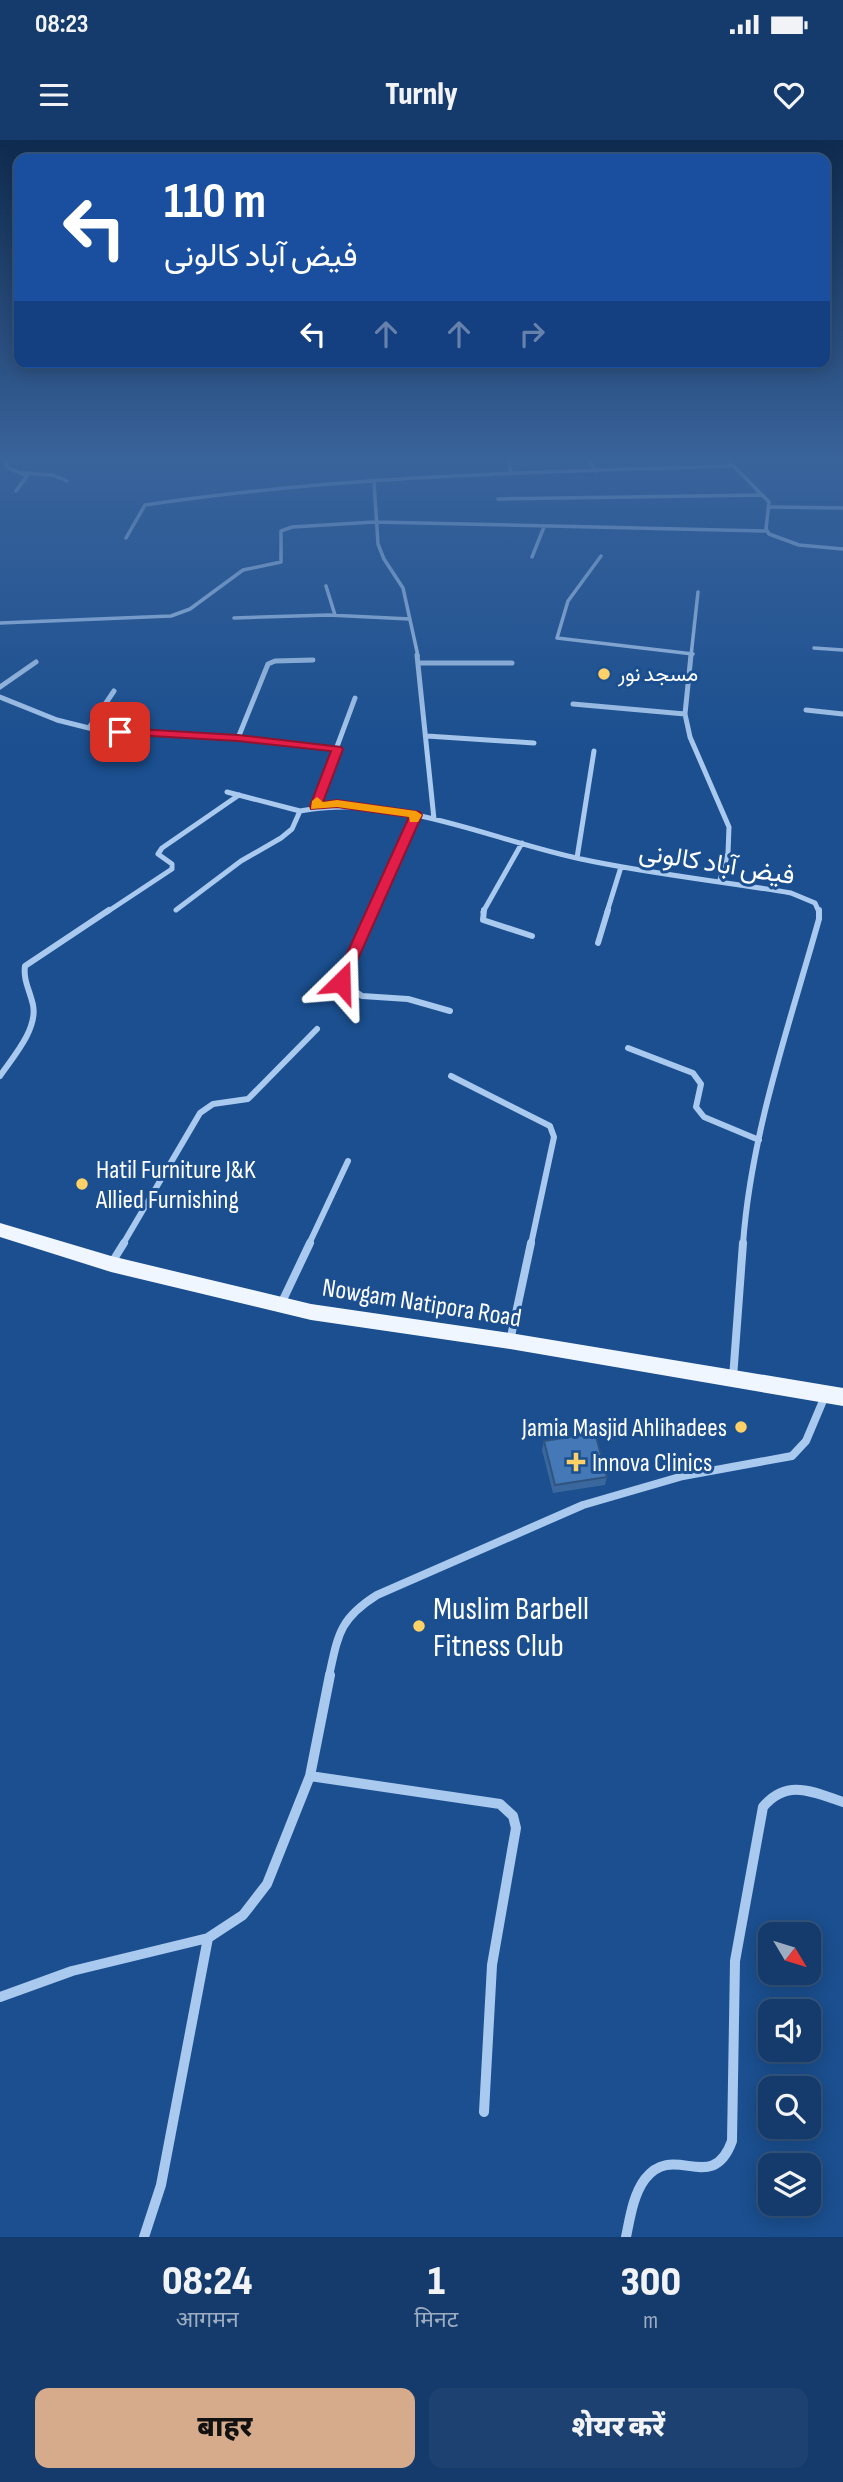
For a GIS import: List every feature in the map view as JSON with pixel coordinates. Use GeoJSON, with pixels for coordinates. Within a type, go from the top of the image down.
{"type":"FeatureCollection","features":[{"type":"Feature","properties":{"kind":"main road","name":"Nowgam Natipora Road"},"geometry":{"type":"LineString","coordinates":[[0,1230],[111,1264],[311,1311],[510,1341],[834,1396]]}},
{"type":"Feature","properties":{"kind":"street"},"geometry":{"type":"LineString","coordinates":[[0,623],[178,614],[190,609],[243,570],[281,562],[281,557]]}},
{"type":"Feature","properties":{"kind":"street"},"geometry":{"type":"LineString","coordinates":[[384,557],[401,583],[411,619],[419,663],[434,819]]}},
{"type":"Feature","properties":{"kind":"street"},"geometry":{"type":"LineString","coordinates":[[600,557],[568,601],[556,638],[565,642],[693,654]]}},
{"type":"Feature","properties":{"kind":"street"},"geometry":{"type":"LineString","coordinates":[[326,586],[335,615]]}},
{"type":"Feature","properties":{"kind":"street"},"geometry":{"type":"LineString","coordinates":[[698,592],[685,715],[690,737],[729,827],[728,853],[720,880]]}},
{"type":"Feature","properties":{"kind":"street"},"geometry":{"type":"LineString","coordinates":[[234,618],[335,615],[411,619]]}},
{"type":"Feature","properties":{"kind":"street"},"geometry":{"type":"LineString","coordinates":[[814,648],[843,650]]}},
{"type":"Feature","properties":{"kind":"street"},"geometry":{"type":"LineString","coordinates":[[238,738],[268,664],[275,661],[313,660]]}},
{"type":"Feature","properties":{"kind":"street"},"geometry":{"type":"LineString","coordinates":[[0,687],[36,662]]}},
{"type":"Feature","properties":{"kind":"street"},"geometry":{"type":"LineString","coordinates":[[419,663],[512,663]]}},
{"type":"Feature","properties":{"kind":"street"},"geometry":{"type":"LineString","coordinates":[[89,728],[114,691]]}},
{"type":"Feature","properties":{"kind":"street"},"geometry":{"type":"LineString","coordinates":[[315,806],[355,698]]}},
{"type":"Feature","properties":{"kind":"street"},"geometry":{"type":"LineString","coordinates":[[1,699],[57,720],[89,728],[238,738],[337,749]]}},
{"type":"Feature","properties":{"kind":"street"},"geometry":{"type":"LineString","coordinates":[[573,704],[685,715]]}},
{"type":"Feature","properties":{"kind":"street"},"geometry":{"type":"LineString","coordinates":[[806,710],[843,714]]}},
{"type":"Feature","properties":{"kind":"street"},"geometry":{"type":"LineString","coordinates":[[426,736],[534,743]]}},
{"type":"Feature","properties":{"kind":"street"},"geometry":{"type":"LineString","coordinates":[[577,858],[594,751]]}},
{"type":"Feature","properties":{"kind":"street"},"geometry":{"type":"LineString","coordinates":[[176,910],[241,861],[281,838],[292,829],[300,811],[227,792]]}},
{"type":"Feature","properties":{"kind":"street"},"geometry":{"type":"LineString","coordinates":[[0,1076],[34,1017],[33,1000],[23,971],[28,962],[172,869],[172,864],[158,854],[162,848],[239,795]]}},
{"type":"Feature","properties":{"kind":"street","name":"فیض آباد کالونی"},"geometry":{"type":"LineString","coordinates":[[300,811],[315,806],[337,804],[416,815],[577,858],[621,867],[720,880],[806,897],[815,903],[819,911],[746,1198],[733,1380]]}},
{"type":"Feature","properties":{"kind":"street"},"geometry":{"type":"LineString","coordinates":[[416,815],[341,982],[350,991],[365,997],[401,998],[450,1011]]}},
{"type":"Feature","properties":{"kind":"street"},"geometry":{"type":"LineString","coordinates":[[522,843],[482,917],[487,923],[532,936]]}},
{"type":"Feature","properties":{"kind":"street"},"geometry":{"type":"LineString","coordinates":[[598,943],[621,867]]}},
{"type":"Feature","properties":{"kind":"street"},"geometry":{"type":"LineString","coordinates":[[111,1264],[200,1113],[213,1104],[247,1099],[317,1029]]}},
{"type":"Feature","properties":{"kind":"street"},"geometry":{"type":"LineString","coordinates":[[628,1048],[693,1073],[701,1084],[696,1107],[699,1112],[704,1117],[759,1140]]}},
{"type":"Feature","properties":{"kind":"street"},"geometry":{"type":"LineString","coordinates":[[451,1076],[540,1119],[550,1126],[554,1137],[510,1341]]}},
{"type":"Feature","properties":{"kind":"street"},"geometry":{"type":"LineString","coordinates":[[281,1304],[348,1161]]}},
{"type":"Feature","properties":{"kind":"street"},"geometry":{"type":"LineString","coordinates":[[0,1997],[72,1971],[208,1938],[243,1915],[258,1899],[274,1868],[310,1776],[337,1638],[341,1625],[355,1609],[377,1595],[583,1504],[683,1476],[792,1456],[806,1441],[834,1396]]}},
{"type":"Feature","properties":{"kind":"street"},"geometry":{"type":"LineString","coordinates":[[310,1776],[500,1804],[513,1816],[516,1828],[498,1925],[489,1994],[484,2112]]}},
{"type":"Feature","properties":{"kind":"street"},"geometry":{"type":"LineString","coordinates":[[626,2237],[640,2189],[652,2172],[667,2165],[720,2165],[729,2157],[732,2141],[735,1961],[763,1807],[772,1794],[786,1789],[806,1790],[843,1802]]}},
{"type":"Feature","properties":{"kind":"street"},"geometry":{"type":"LineString","coordinates":[[144,2237],[161,2185],[208,1938]]}},
{"type":"Feature","properties":{"kind":"building"},"geometry":{"type":"Polygon","coordinates":[[[595,1433],[607,1477],[555,1485],[544,1441],[595,1433]]]}},
{"type":"Feature","properties":{"kind":"slow traffic"},"geometry":{"type":"LineString","coordinates":[[317,801],[315,806],[337,804],[416,815],[414,820]]}},
{"type":"Feature","properties":{"kind":"place","name":"مسجد نور"},"geometry":{"type":"Point","coordinates":[604,674]}},
{"type":"Feature","properties":{"kind":"place","name":"Hatil Furniture J&K Allied Furnishing"},"geometry":{"type":"Point","coordinates":[82,1184]}},
{"type":"Feature","properties":{"kind":"place","name":"Jamia Masjid Ahlihadees"},"geometry":{"type":"Point","coordinates":[741,1427]}},
{"type":"Feature","properties":{"kind":"place","name":"Innova Clinics"},"geometry":{"type":"Point","coordinates":[576,1462]}},
{"type":"Feature","properties":{"kind":"place","name":"Muslim Barbell Fitness Club"},"geometry":{"type":"Point","coordinates":[419,1626]}},
{"type":"Feature","properties":{"kind":"route"},"geometry":{"type":"LineString","coordinates":[[120,732],[238,738],[337,749],[315,806],[337,804],[416,815],[341,982]]}}]}
